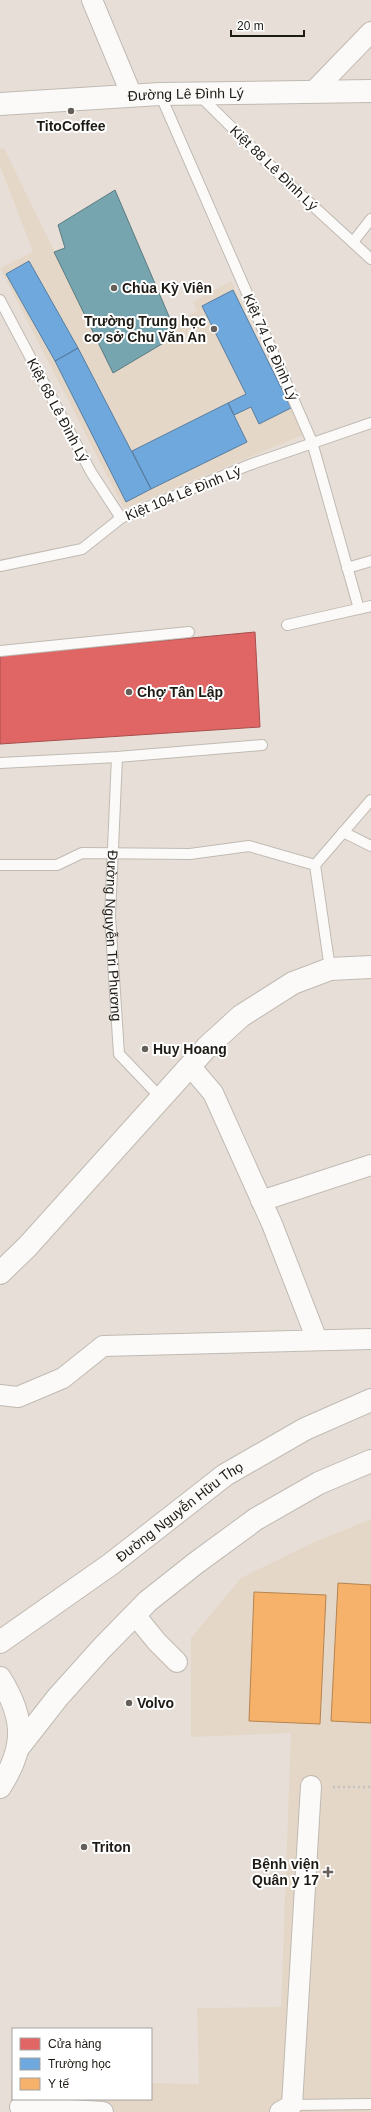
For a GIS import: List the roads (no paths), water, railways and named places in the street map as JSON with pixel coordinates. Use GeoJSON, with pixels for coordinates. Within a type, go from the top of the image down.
{"type":"FeatureCollection","features":[{"type":"Feature","properties":{"kind":"main road","name":"Đường Lê Đình Lý"},"geometry":{"type":"LineString","coordinates":[[0,104],[160,94],[371,91]]}},
{"type":"Feature","properties":{"kind":"main road"},"geometry":{"type":"LineString","coordinates":[[0,1273],[27,1247],[207,1047],[241,1016],[292,983],[330,969],[371,967]]}},
{"type":"Feature","properties":{"kind":"main road","name":"Đường Nguyễn Hữu Thọ"},"geometry":{"type":"LineString","coordinates":[[0,1642],[111,1564],[225,1475],[305,1429],[371,1400]]}},
{"type":"Feature","properties":{"kind":"main road"},"geometry":{"type":"LineString","coordinates":[[18,1748],[58,1697],[148,1601],[190,1567],[256,1519],[319,1483],[371,1461]]}},
{"type":"Feature","properties":{"kind":"main road"},"geometry":{"type":"LineString","coordinates":[[0,1678],[12,1697],[19,1722],[18,1748],[11,1770],[0,1787]]}},
{"type":"Feature","properties":{"kind":"street"},"geometry":{"type":"LineString","coordinates":[[92,0],[132,96]]}},
{"type":"Feature","properties":{"kind":"street"},"geometry":{"type":"LineString","coordinates":[[313,92],[371,32]]}},
{"type":"Feature","properties":{"kind":"street"},"geometry":{"type":"LineString","coordinates":[[190,1066],[213,1093],[261,1201],[316,1340]]}},
{"type":"Feature","properties":{"kind":"street"},"geometry":{"type":"LineString","coordinates":[[261,1201],[371,1165]]}},
{"type":"Feature","properties":{"kind":"street"},"geometry":{"type":"LineString","coordinates":[[0,1395],[18,1397],[62,1378],[102,1346],[371,1339]]}},
{"type":"Feature","properties":{"kind":"street"},"geometry":{"type":"LineString","coordinates":[[135,1615],[149,1634],[178,1662]]}},
{"type":"Feature","properties":{"kind":"street"},"geometry":{"type":"LineString","coordinates":[[286,2108],[311,1786]]}},
{"type":"Feature","properties":{"kind":"street"},"geometry":{"type":"LineString","coordinates":[[20,2107],[103,2112]]}},
{"type":"Feature","properties":{"kind":"lane","name":"Kiệt 88 Lê Đình Lý"},"geometry":{"type":"LineString","coordinates":[[198,93],[288,183],[371,259]]}},
{"type":"Feature","properties":{"kind":"lane","name":"Kiệt 74 Lê Đình Lý"},"geometry":{"type":"LineString","coordinates":[[160,94],[312,442],[359,609]]}},
{"type":"Feature","properties":{"kind":"lane"},"geometry":{"type":"LineString","coordinates":[[353,242],[371,219]]}},
{"type":"Feature","properties":{"kind":"lane","name":"Kiệt 68 Lê Đình Lý"},"geometry":{"type":"LineString","coordinates":[[0,300],[91,472],[121,518]]}},
{"type":"Feature","properties":{"kind":"lane","name":"Kiệt 104 Lê Đình Lý"},"geometry":{"type":"LineString","coordinates":[[0,566],[82,549],[121,518],[249,465],[312,442],[371,423]]}},
{"type":"Feature","properties":{"kind":"lane"},"geometry":{"type":"LineString","coordinates":[[347,568],[371,561]]}},
{"type":"Feature","properties":{"kind":"lane"},"geometry":{"type":"LineString","coordinates":[[287,625],[371,606]]}},
{"type":"Feature","properties":{"kind":"lane"},"geometry":{"type":"LineString","coordinates":[[0,652],[190,632]]}},
{"type":"Feature","properties":{"kind":"lane"},"geometry":{"type":"LineString","coordinates":[[0,762],[117,757],[262,745]]}},
{"type":"Feature","properties":{"kind":"lane","name":"Đường Nguyễn Tri Phương"},"geometry":{"type":"LineString","coordinates":[[117,757],[110,916],[119,1054],[161,1098]]}},
{"type":"Feature","properties":{"kind":"lane"},"geometry":{"type":"LineString","coordinates":[[330,969],[315,865],[371,800]]}},
{"type":"Feature","properties":{"kind":"lane"},"geometry":{"type":"LineString","coordinates":[[343,832],[371,846]]}},
{"type":"Feature","properties":{"kind":"lane"},"geometry":{"type":"LineString","coordinates":[[0,865],[57,865],[82,853],[190,854],[249,846],[315,865]]}},
{"type":"Feature","properties":{"kind":"lane"},"geometry":{"type":"LineString","coordinates":[[286,2108],[371,2104]]}},
{"type":"Feature","properties":{"kind":"place","name":"TitoCoffee"},"geometry":{"type":"Point","coordinates":[71,111]}},
{"type":"Feature","properties":{"kind":"place","name":"Chùa Kỳ Viên"},"geometry":{"type":"Point","coordinates":[114,288]}},
{"type":"Feature","properties":{"kind":"place","name":"Trường Trung học cơ sở Chu Văn An"},"geometry":{"type":"Point","coordinates":[214,329]}},
{"type":"Feature","properties":{"kind":"place","name":"Chợ Tân Lập"},"geometry":{"type":"Point","coordinates":[129,692]}},
{"type":"Feature","properties":{"kind":"place","name":"Huy Hoang"},"geometry":{"type":"Point","coordinates":[145,1049]}},
{"type":"Feature","properties":{"kind":"place","name":"Volvo"},"geometry":{"type":"Point","coordinates":[129,1703]}},
{"type":"Feature","properties":{"kind":"place","name":"Triton"},"geometry":{"type":"Point","coordinates":[84,1847]}},
{"type":"Feature","properties":{"kind":"place","name":"Bệnh viện Quân y 17"},"geometry":{"type":"Point","coordinates":[328,1872]}}]}
